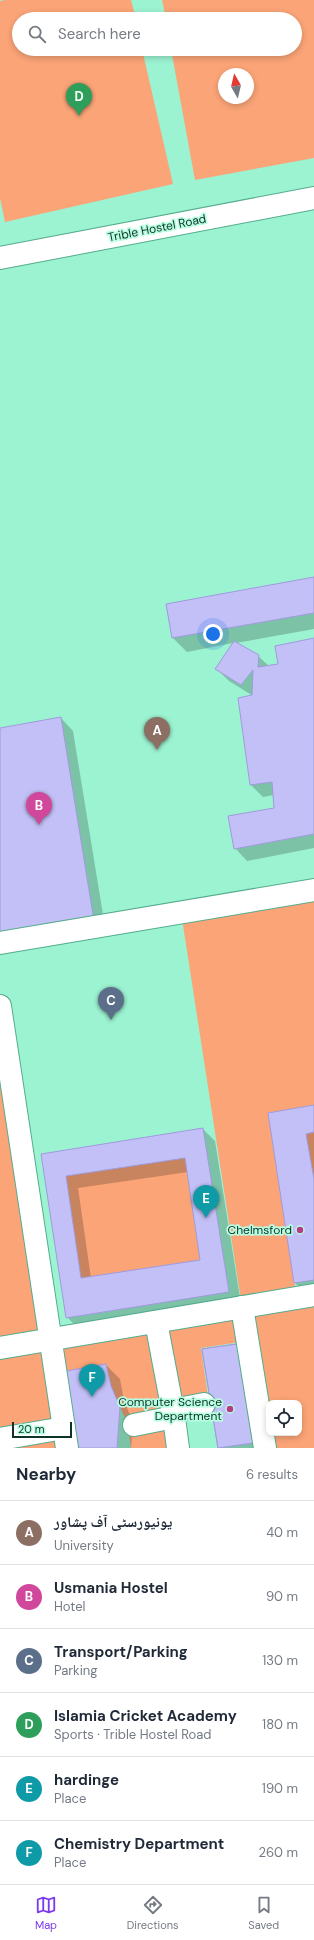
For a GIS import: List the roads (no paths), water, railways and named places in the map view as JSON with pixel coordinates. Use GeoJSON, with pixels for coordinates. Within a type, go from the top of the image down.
{"type":"FeatureCollection","features":[{"type":"Feature","properties":{"kind":"street","name":"Trible Hostel Road"},"geometry":{"type":"LineString","coordinates":[[0,258],[314,198]]}},
{"type":"Feature","properties":{"kind":"street"},"geometry":{"type":"LineString","coordinates":[[0,943],[314,890]]}},
{"type":"Feature","properties":{"kind":"street"},"geometry":{"type":"LineString","coordinates":[[0,1006],[65,1438],[0,1439]]}},
{"type":"Feature","properties":{"kind":"street"},"geometry":{"type":"LineString","coordinates":[[0,1348],[314,1295]]}},
{"type":"Feature","properties":{"kind":"street"},"geometry":{"type":"LineString","coordinates":[[242,1307],[264,1448]]}},
{"type":"Feature","properties":{"kind":"street"},"geometry":{"type":"LineString","coordinates":[[156,1322],[174,1417]]}},
{"type":"Feature","properties":{"kind":"street"},"geometry":{"type":"LineString","coordinates":[[178,1448],[173,1410],[204,1404]]}},
{"type":"Feature","properties":{"kind":"street"},"geometry":{"type":"LineString","coordinates":[[134,1425],[174,1417]]}},
{"type":"Feature","properties":{"kind":"place","name":"Islamia Cricket Academy"},"geometry":{"type":"Point","coordinates":[79,116]}},
{"type":"Feature","properties":{"kind":"place","name":"یونیورسٹی آف پشاور"},"geometry":{"type":"Point","coordinates":[157,750]}},
{"type":"Feature","properties":{"kind":"place","name":"Usmania Hostel"},"geometry":{"type":"Point","coordinates":[39,825]}},
{"type":"Feature","properties":{"kind":"place","name":"Transport/Parking"},"geometry":{"type":"Point","coordinates":[111,1020]}},
{"type":"Feature","properties":{"kind":"place","name":"hardinge"},"geometry":{"type":"Point","coordinates":[206,1218]}},
{"type":"Feature","properties":{"kind":"place","name":"Chelmsford"},"geometry":{"type":"Point","coordinates":[300,1230]}},
{"type":"Feature","properties":{"kind":"place","name":"Chemistry Department"},"geometry":{"type":"Point","coordinates":[92,1397]}},
{"type":"Feature","properties":{"kind":"place","name":"Computer Science Department"},"geometry":{"type":"Point","coordinates":[230,1409]}}]}
